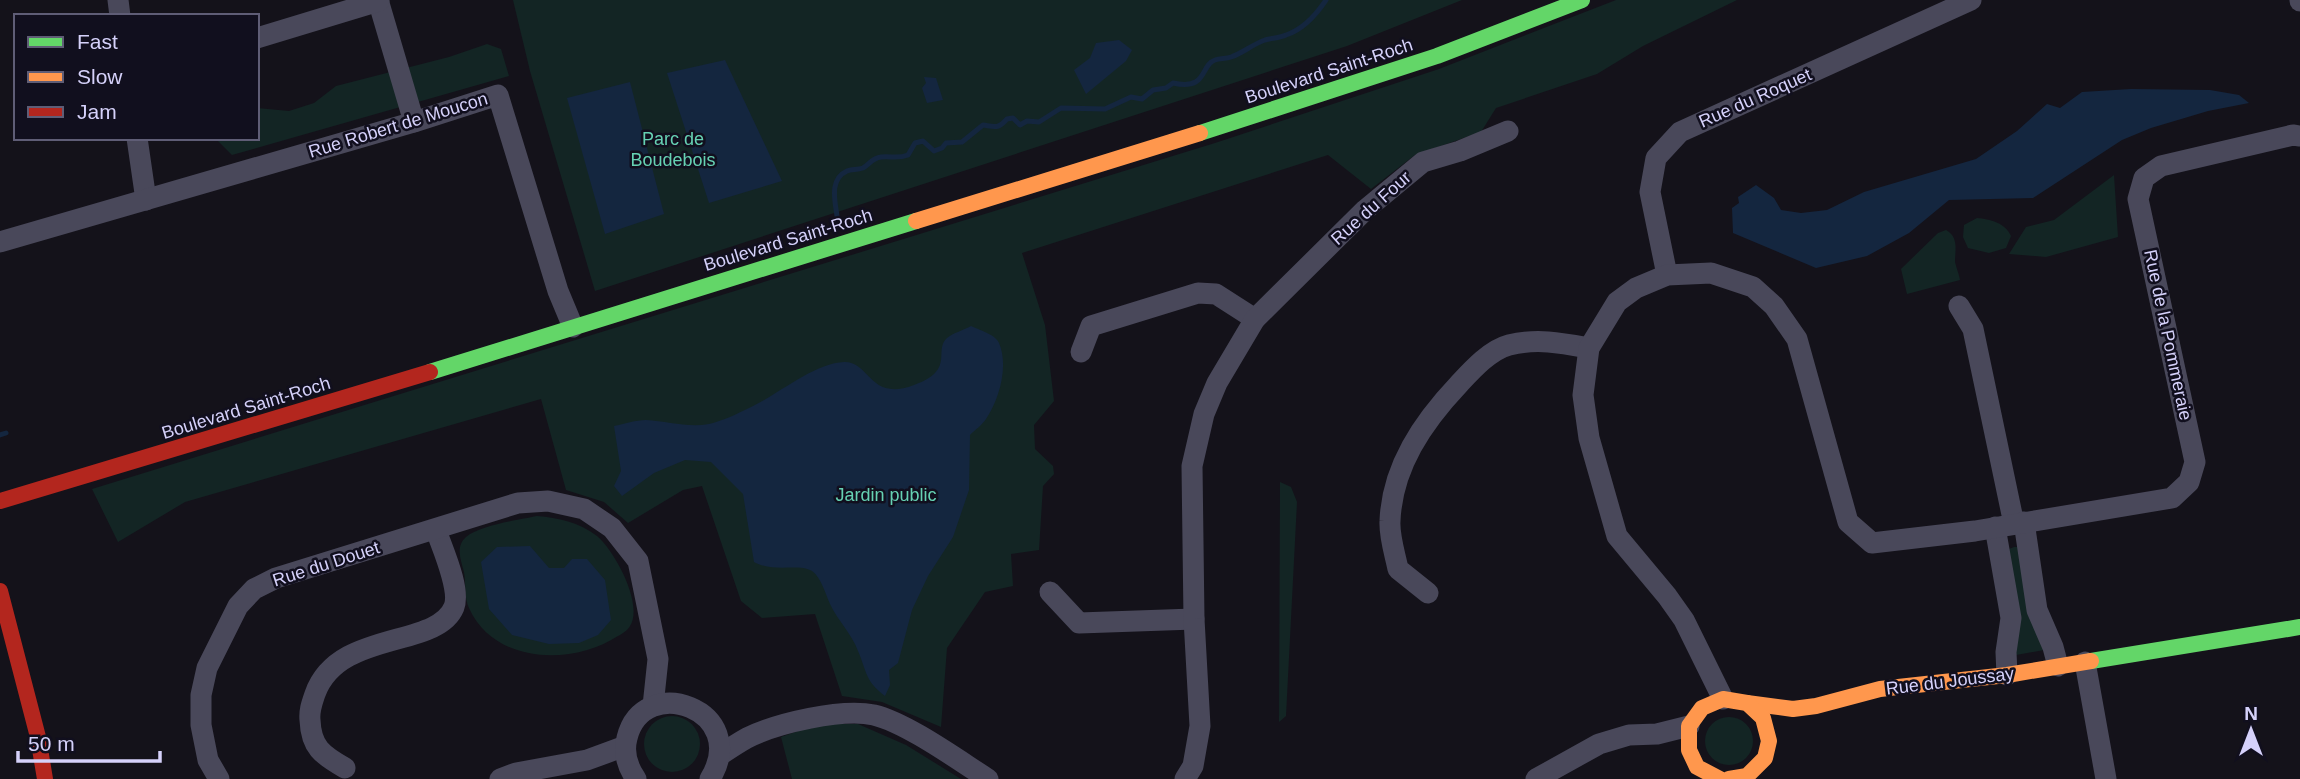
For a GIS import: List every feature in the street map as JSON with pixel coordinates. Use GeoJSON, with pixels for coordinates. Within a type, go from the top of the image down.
{"type":"FeatureCollection","features":[{"type":"Feature","properties":{"kind":"main road","name":"Boulevard Saint-Roch"},"geometry":{"type":"LineString","coordinates":[[0,501],[310,409],[1296,103],[1437,56],[1582,0]]}},
{"type":"Feature","properties":{"kind":"main road"},"geometry":{"type":"LineString","coordinates":[[0,592],[38,737],[45,779]]}},
{"type":"Feature","properties":{"kind":"main road","name":"Rue du Joussay"},"geometry":{"type":"LineString","coordinates":[[1723,699],[1793,709],[1816,706],[1880,689],[2007,675],[2300,627]]}},
{"type":"Feature","properties":{"kind":"main road"},"geometry":{"type":"LineString","coordinates":[[1720,779],[1697,767],[1689,750],[1689,726],[1702,708],[1723,699]]}},
{"type":"Feature","properties":{"kind":"main road"},"geometry":{"type":"LineString","coordinates":[[1741,778],[1765,758],[1779,733],[1746,703]]}},
{"type":"Feature","properties":{"kind":"main road","name":"Rue du Joussay"},"geometry":{"type":"LineString","coordinates":[[1779,733],[1816,706]]}},
{"type":"Feature","properties":{"kind":"street"},"geometry":{"type":"LineString","coordinates":[[259,37],[378,0],[414,122]]}},
{"type":"Feature","properties":{"kind":"street","name":"Rue du Roquet"},"geometry":{"type":"LineString","coordinates":[[1667,275],[1650,192],[1656,158],[1679,132],[1970,0]]}},
{"type":"Feature","properties":{"kind":"street","name":"Rue Robert de Moucon"},"geometry":{"type":"LineString","coordinates":[[0,242],[414,122],[498,95],[558,291],[573,327]]}},
{"type":"Feature","properties":{"kind":"street","name":"Rue du Four"},"geometry":{"type":"LineString","coordinates":[[1185,779],[1193,766],[1200,726],[1194,619],[1192,466],[1204,414],[1217,383],[1255,319],[1365,209],[1423,162],[1460,151],[1508,131]]}},
{"type":"Feature","properties":{"kind":"street","name":"Rue de la Pommeraie"},"geometry":{"type":"LineString","coordinates":[[1667,275],[1711,273],[1753,287],[1774,306],[1797,339],[1848,522],[1872,543],[2172,498],[2189,482],[2195,462],[2138,199],[2144,178],[2161,166],[2293,135],[2300,136]]}},
{"type":"Feature","properties":{"kind":"street"},"geometry":{"type":"LineString","coordinates":[[137,140],[146,200]]}},
{"type":"Feature","properties":{"kind":"street"},"geometry":{"type":"LineString","coordinates":[[1667,275],[1636,288],[1617,302],[1589,348],[1583,395],[1589,438],[1617,536],[1684,620],[1723,699]]}},
{"type":"Feature","properties":{"kind":"street"},"geometry":{"type":"LineString","coordinates":[[1081,352],[1091,326],[1198,293],[1216,294],[1255,319]]}},
{"type":"Feature","properties":{"kind":"street"},"geometry":{"type":"LineString","coordinates":[[1959,306],[1973,329],[2011,524],[2037,610],[2058,666]]}},
{"type":"Feature","properties":{"kind":"street"},"geometry":{"type":"LineString","coordinates":[[1428,593],[1398,569],[1389,523],[1395,487],[1406,454],[1435,409],[1477,365],[1507,345],[1544,340],[1589,348]]}},
{"type":"Feature","properties":{"kind":"street","name":"Rue du Douet"},"geometry":{"type":"LineString","coordinates":[[219,779],[208,760],[201,725],[201,695],[207,668],[237,606],[254,589],[276,578],[519,503],[548,501],[584,509],[612,528],[638,561],[658,659]]}},
{"type":"Feature","properties":{"kind":"street"},"geometry":{"type":"LineString","coordinates":[[2007,675],[2006,652],[2011,618],[2011,524]]}},
{"type":"Feature","properties":{"kind":"street"},"geometry":{"type":"LineString","coordinates":[[345,768],[325,757],[311,738],[309,711],[318,686],[332,667],[353,652],[387,643],[443,622],[454,607],[456,592],[436,530]]}},
{"type":"Feature","properties":{"kind":"street"},"geometry":{"type":"LineString","coordinates":[[1050,592],[1079,624],[1194,619]]}},
{"type":"Feature","properties":{"kind":"street"},"geometry":{"type":"LineString","coordinates":[[1699,653],[1702,708]]}},
{"type":"Feature","properties":{"kind":"street"},"geometry":{"type":"LineString","coordinates":[[658,659],[684,704]]}},
{"type":"Feature","properties":{"kind":"street"},"geometry":{"type":"LineString","coordinates":[[653,706],[658,659]]}},
{"type":"Feature","properties":{"kind":"street"},"geometry":{"type":"LineString","coordinates":[[2085,662],[2106,779]]}},
{"type":"Feature","properties":{"kind":"street"},"geometry":{"type":"LineString","coordinates":[[633,775],[626,759],[625,746],[634,722],[653,706],[668,703],[684,704],[696,709],[715,728],[720,755],[717,768],[710,779]]}},
{"type":"Feature","properties":{"kind":"street"},"geometry":{"type":"LineString","coordinates":[[720,755],[746,738],[767,729],[838,713],[875,715],[912,732],[988,779]]}},
{"type":"Feature","properties":{"kind":"street"},"geometry":{"type":"LineString","coordinates":[[1536,779],[1599,744],[1629,735],[1657,734],[1689,726]]}},
{"type":"Feature","properties":{"kind":"street"},"geometry":{"type":"LineString","coordinates":[[715,728],[767,729]]}},
{"type":"Feature","properties":{"kind":"street"},"geometry":{"type":"LineString","coordinates":[[1657,734],[1689,750]]}},
{"type":"Feature","properties":{"kind":"street"},"geometry":{"type":"LineString","coordinates":[[500,779],[587,760],[625,746]]}},
{"type":"Feature","properties":{"kind":"street"},"geometry":{"type":"LineString","coordinates":[[587,760],[633,775]]}},
{"type":"Feature","properties":{"kind":"green space","name":"Parc de Boudebois"},"geometry":{"type":"Polygon","coordinates":[[[513,0],[1462,0],[1347,46],[595,291],[530,71],[513,0]]]}},
{"type":"Feature","properties":{"kind":"green space","name":"Jardin public"},"geometry":{"type":"Polygon","coordinates":[[[1616,0],[1737,0],[1643,46],[1597,74],[1496,108],[1481,132],[1415,155],[1371,189],[1328,155],[1022,253],[1045,325],[1054,401],[1034,425],[1035,449],[1053,466],[1054,474],[1043,486],[1039,550],[1011,554],[1013,586],[985,592],[947,648],[941,727],[882,702],[842,696],[815,614],[762,618],[741,601],[702,486],[683,490],[628,523],[604,502],[566,490],[541,399],[185,502],[118,542],[92,489],[1215,143],[1439,69],[1616,0]]]}},
{"type":"Feature","properties":{"kind":"green space"},"geometry":{"type":"Polygon","coordinates":[[[487,44],[501,49],[509,76],[232,155],[217,140],[259,140],[259,108],[289,111],[314,103],[336,86],[449,57],[487,44]]]}},
{"type":"Feature","properties":{"kind":"green space"},"geometry":{"type":"Polygon","coordinates":[[[2114,175],[2118,237],[2046,257],[2009,254],[2026,227],[2054,220],[2114,175]]]}},
{"type":"Feature","properties":{"kind":"green space"},"geometry":{"type":"Polygon","coordinates":[[[1977,218],[1992,221],[2005,228],[2011,236],[2006,248],[1989,253],[1968,248],[1963,237],[1964,225],[1977,218]]]}},
{"type":"Feature","properties":{"kind":"green space"},"geometry":{"type":"Polygon","coordinates":[[[1946,230],[1955,240],[1955,262],[1960,280],[1907,294],[1901,269],[1938,233],[1946,230]]]}},
{"type":"Feature","properties":{"kind":"green space"},"geometry":{"type":"Polygon","coordinates":[[[1280,482],[1291,487],[1297,502],[1286,716],[1279,722],[1280,482]]]}},
{"type":"Feature","properties":{"kind":"green space"},"geometry":{"type":"Polygon","coordinates":[[[537,516],[576,524],[604,543],[619,565],[630,592],[633,616],[625,632],[599,646],[557,655],[515,649],[496,640],[481,627],[466,600],[460,554],[463,541],[480,529],[537,516]]]}},
{"type":"Feature","properties":{"kind":"green space"},"geometry":{"type":"Polygon","coordinates":[[[2018,547],[2044,650],[2016,655],[2009,549],[2018,547]]]}},
{"type":"Feature","properties":{"kind":"green space"},"geometry":{"type":"Polygon","coordinates":[[[672,716],[683,718],[692,724],[698,733],[698,755],[692,764],[683,770],[672,772],[661,770],[652,764],[646,755],[644,744],[646,733],[652,724],[661,718],[672,716]]]}},
{"type":"Feature","properties":{"kind":"green space"},"geometry":{"type":"Polygon","coordinates":[[[1729,717],[1746,724],[1753,741],[1746,758],[1729,765],[1712,758],[1705,741],[1712,724],[1729,717]]]}},
{"type":"Feature","properties":{"kind":"green space"},"geometry":{"type":"Polygon","coordinates":[[[818,724],[858,724],[906,745],[961,779],[792,779],[781,737],[818,724]]]}},
{"type":"Feature","properties":{"kind":"water"},"geometry":{"type":"Polygon","coordinates":[[[1119,40],[1132,50],[1126,61],[1086,94],[1074,70],[1090,58],[1096,43],[1119,40]]]}},
{"type":"Feature","properties":{"kind":"water"},"geometry":{"type":"Polygon","coordinates":[[[725,60],[782,181],[709,203],[667,73],[725,60]]]}},
{"type":"Feature","properties":{"kind":"water"},"geometry":{"type":"Polygon","coordinates":[[[924,77],[936,78],[943,100],[927,103],[922,88],[926,83],[924,77]]]}},
{"type":"Feature","properties":{"kind":"water"},"geometry":{"type":"Polygon","coordinates":[[[630,82],[664,214],[605,234],[567,98],[630,82]]]}},
{"type":"Feature","properties":{"kind":"water"},"geometry":{"type":"Polygon","coordinates":[[[2131,89],[2210,90],[2239,95],[2249,103],[2208,111],[2151,128],[2122,140],[2033,198],[1949,200],[1909,233],[1867,256],[1816,268],[1733,233],[1732,208],[1739,203],[1738,197],[1756,185],[1774,198],[1781,210],[1801,213],[1827,210],[1864,192],[1976,159],[2017,131],[2047,104],[2060,108],[2082,92],[2131,89]]]}},
{"type":"Feature","properties":{"kind":"water"},"geometry":{"type":"Polygon","coordinates":[[[971,326],[990,335],[999,343],[1003,362],[1001,382],[991,411],[970,435],[969,490],[953,537],[928,576],[912,610],[898,663],[889,670],[890,685],[885,696],[870,681],[849,633],[833,610],[815,574],[806,569],[770,567],[754,562],[743,494],[711,462],[685,460],[654,473],[622,496],[614,486],[621,471],[614,426],[646,420],[693,425],[714,423],[760,403],[820,368],[844,362],[853,363],[879,385],[888,388],[899,389],[914,385],[935,373],[941,361],[943,343],[947,338],[971,326]]]}},
{"type":"Feature","properties":{"kind":"water"},"geometry":{"type":"Polygon","coordinates":[[[530,546],[549,568],[564,568],[572,559],[587,559],[605,580],[611,620],[598,635],[579,643],[549,644],[512,635],[489,609],[481,562],[497,547],[530,546]]]}},
{"type":"Feature","properties":{"kind":"waterway"},"geometry":{"type":"LineString","coordinates":[[837,216],[835,185],[847,171],[863,168],[878,158],[908,155],[915,143],[923,141],[934,151],[946,143],[962,142],[983,125],[996,126],[1013,118],[1020,125],[1027,121],[1039,122],[1061,108],[1105,109],[1131,97],[1142,99],[1153,90],[1166,88],[1173,83],[1184,85],[1198,81],[1215,60],[1231,57],[1268,39],[1284,36],[1298,29],[1314,16],[1326,0]]}},
{"type":"Feature","properties":{"kind":"waterway"},"geometry":{"type":"LineString","coordinates":[[0,435],[6,433]]}},
{"type":"Feature","properties":{"kind":"traffic: fast"},"geometry":{"type":"LineString","coordinates":[[1200,133],[1437,56],[1582,0]]}},
{"type":"Feature","properties":{"kind":"traffic: fast"},"geometry":{"type":"LineString","coordinates":[[430,372],[916,221]]}},
{"type":"Feature","properties":{"kind":"traffic: fast"},"geometry":{"type":"LineString","coordinates":[[2091,661],[2300,627]]}},
{"type":"Feature","properties":{"kind":"traffic: slow"},"geometry":{"type":"LineString","coordinates":[[916,221],[1200,133]]}},
{"type":"Feature","properties":{"kind":"traffic: slow"},"geometry":{"type":"LineString","coordinates":[[1747,703],[1793,709],[1816,706],[1880,689],[2007,675],[2091,661]]}},
{"type":"Feature","properties":{"kind":"traffic: slow"},"geometry":{"type":"LineString","coordinates":[[1720,779],[1697,767],[1689,750],[1689,726],[1702,708],[1723,699],[1747,703],[1763,718],[1769,741],[1765,758],[1747,776],[1729,779]]}},
{"type":"Feature","properties":{"kind":"traffic: jam"},"geometry":{"type":"LineString","coordinates":[[0,501],[430,372]]}},
{"type":"Feature","properties":{"kind":"traffic: jam"},"geometry":{"type":"LineString","coordinates":[[0,591],[38,737],[45,779]]}}]}
